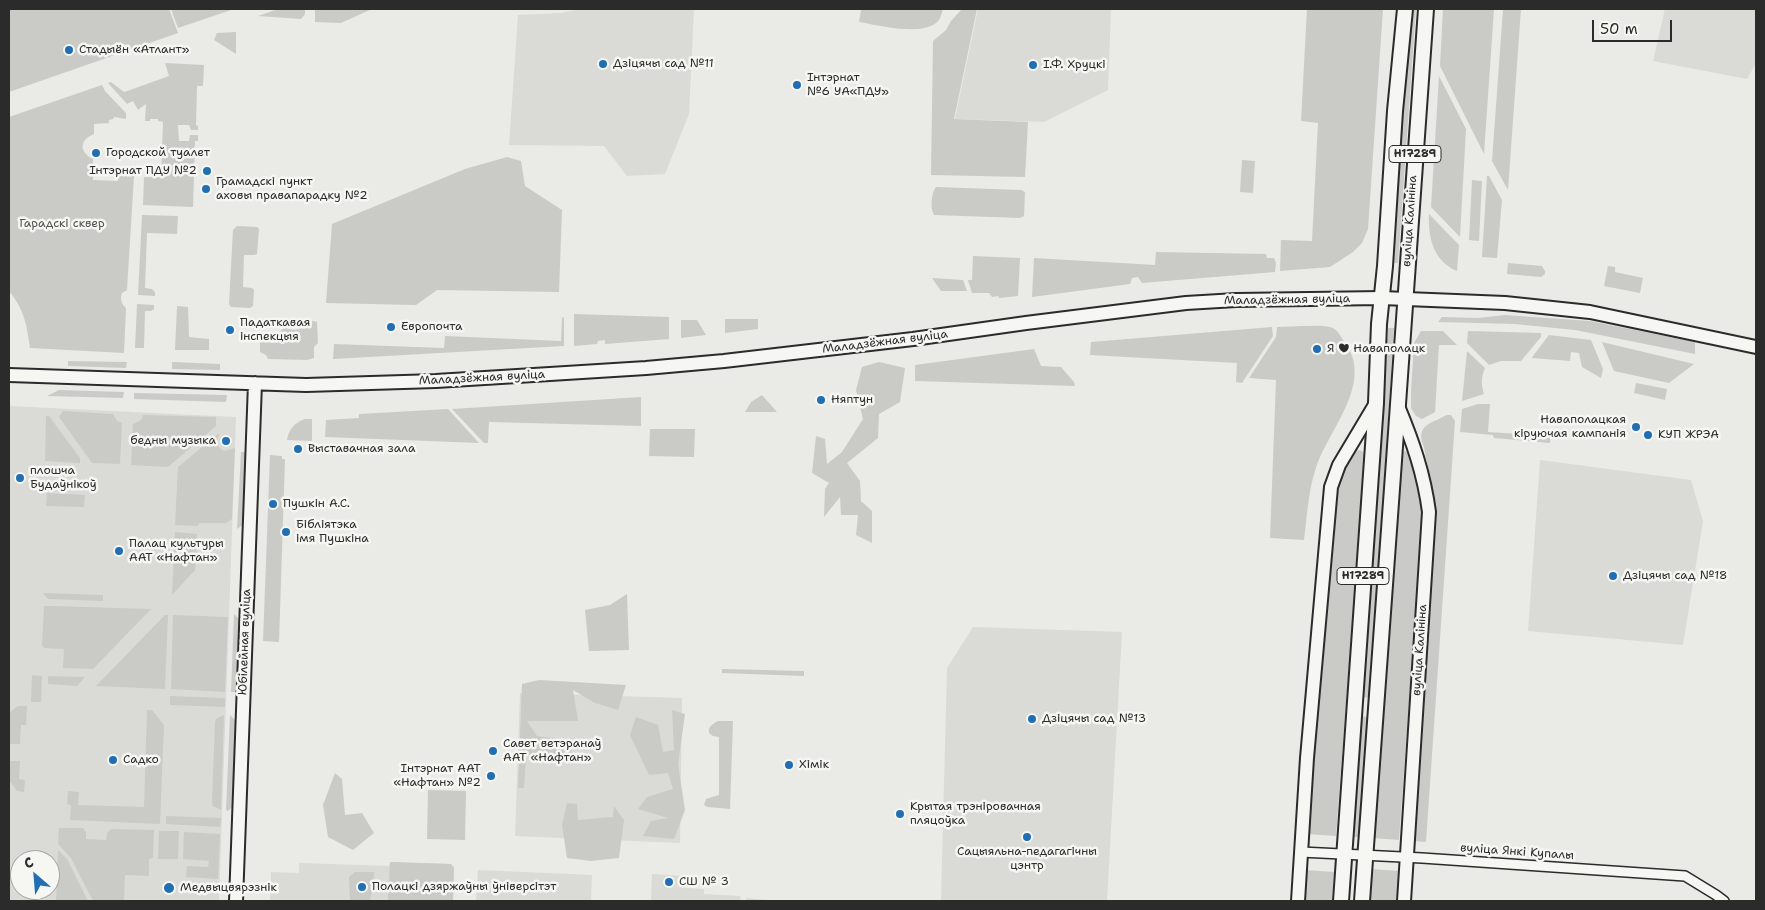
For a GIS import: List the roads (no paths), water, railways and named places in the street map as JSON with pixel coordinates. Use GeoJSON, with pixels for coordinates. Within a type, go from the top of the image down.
{"type":"FeatureCollection","features":[{"type":"Feature","properties":{"kind":"main road","name":"вуліца Калініна"},"geometry":{"type":"LineString","coordinates":[[1341,901],[1395,111],[1405,9]]}},
{"type":"Feature","properties":{"kind":"main road","name":"вуліца Калініна"},"geometry":{"type":"LineString","coordinates":[[1362,901],[1378,711],[1404,298],[1426,9]]}},
{"type":"Feature","properties":{"kind":"main road","name":"Маладзёжная вуліца"},"geometry":{"type":"LineString","coordinates":[[9,375],[306,385],[436,381],[646,368],[913,339],[1186,303],[1236,300],[1404,298],[1505,303],[1590,312],[1756,347]]}},
{"type":"Feature","properties":{"kind":"main road","name":"Юбілейная вуліца"},"geometry":{"type":"LineString","coordinates":[[236,901],[255,383]]}},
{"type":"Feature","properties":{"kind":"main road","name":"вуліца Калініна"},"geometry":{"type":"LineString","coordinates":[[1298,901],[1307,758],[1331,487],[1339,465],[1376,403]]}},
{"type":"Feature","properties":{"kind":"main road","name":"вуліца Калініна"},"geometry":{"type":"LineString","coordinates":[[1397,404],[1416,452],[1425,484],[1429,512],[1404,901]]}},
{"type":"Feature","properties":{"kind":"main road"},"geometry":{"type":"LineString","coordinates":[[1346,452],[1358,446],[1364,446],[1372,459]]}},
{"type":"Feature","properties":{"kind":"main road"},"geometry":{"type":"LineString","coordinates":[[1354,710],[1378,711]]}},
{"type":"Feature","properties":{"kind":"street","name":"вуліца Янкі Купалы"},"geometry":{"type":"LineString","coordinates":[[1301,852],[1685,876],[1724,901]]}},
{"type":"Feature","properties":{"kind":"place","name":"Стадыён «Атлант»"},"geometry":{"type":"Point","coordinates":[69,50]}},
{"type":"Feature","properties":{"kind":"place","name":"Дзіцячы сад №11"},"geometry":{"type":"Point","coordinates":[603,64]}},
{"type":"Feature","properties":{"kind":"place","name":"І.Ф. Хруцкі"},"geometry":{"type":"Point","coordinates":[1033,65]}},
{"type":"Feature","properties":{"kind":"place","name":"Інтэрнат №6 УА«ПДУ»"},"geometry":{"type":"Point","coordinates":[797,85]}},
{"type":"Feature","properties":{"kind":"place","name":"Городской туалет"},"geometry":{"type":"Point","coordinates":[96,153]}},
{"type":"Feature","properties":{"kind":"place","name":"Інтэрнат ПДУ №2"},"geometry":{"type":"Point","coordinates":[207,171]}},
{"type":"Feature","properties":{"kind":"place","name":"Грамадскі пункт аховы правапарадку №2"},"geometry":{"type":"Point","coordinates":[206,189]}},
{"type":"Feature","properties":{"kind":"place","name":"Европочта"},"geometry":{"type":"Point","coordinates":[391,327]}},
{"type":"Feature","properties":{"kind":"place","name":"Падаткавая інспекцыя"},"geometry":{"type":"Point","coordinates":[230,330]}},
{"type":"Feature","properties":{"kind":"place","name":"Я ♥ Наваполацк"},"geometry":{"type":"Point","coordinates":[1317,349]}},
{"type":"Feature","properties":{"kind":"place","name":"Няптун"},"geometry":{"type":"Point","coordinates":[821,400]}},
{"type":"Feature","properties":{"kind":"place","name":"Наваполацкая кіруючая кампанія"},"geometry":{"type":"Point","coordinates":[1636,427]}},
{"type":"Feature","properties":{"kind":"place","name":"КУП ЖРЭА"},"geometry":{"type":"Point","coordinates":[1648,435]}},
{"type":"Feature","properties":{"kind":"place","name":"бедны музыка"},"geometry":{"type":"Point","coordinates":[226,441]}},
{"type":"Feature","properties":{"kind":"place","name":"Выставачная зала"},"geometry":{"type":"Point","coordinates":[298,449]}},
{"type":"Feature","properties":{"kind":"place","name":"плошча Будаўнікоў"},"geometry":{"type":"Point","coordinates":[20,478]}},
{"type":"Feature","properties":{"kind":"place","name":"Пушкін А.С."},"geometry":{"type":"Point","coordinates":[273,504]}},
{"type":"Feature","properties":{"kind":"place","name":"Бібліятэка імя Пушкіна"},"geometry":{"type":"Point","coordinates":[286,532]}},
{"type":"Feature","properties":{"kind":"place","name":"Палац культуры ААТ «Нафтан»"},"geometry":{"type":"Point","coordinates":[119,551]}},
{"type":"Feature","properties":{"kind":"place","name":"Дзіцячы сад №18"},"geometry":{"type":"Point","coordinates":[1613,576]}},
{"type":"Feature","properties":{"kind":"place","name":"Дзіцячы сад №13"},"geometry":{"type":"Point","coordinates":[1032,719]}},
{"type":"Feature","properties":{"kind":"place","name":"Савет ветэранаў ААТ «Нафтан»"},"geometry":{"type":"Point","coordinates":[493,751]}},
{"type":"Feature","properties":{"kind":"place","name":"Садко"},"geometry":{"type":"Point","coordinates":[113,760]}},
{"type":"Feature","properties":{"kind":"place","name":"Хімік"},"geometry":{"type":"Point","coordinates":[789,765]}},
{"type":"Feature","properties":{"kind":"place","name":"Інтэрнат ААТ «Нафтан» №2"},"geometry":{"type":"Point","coordinates":[491,776]}},
{"type":"Feature","properties":{"kind":"place","name":"Крытая трэніровачная пляцоўка"},"geometry":{"type":"Point","coordinates":[900,814]}},
{"type":"Feature","properties":{"kind":"place","name":"Сацыяльна-педагагічны цэнтр"},"geometry":{"type":"Point","coordinates":[1027,837]}},
{"type":"Feature","properties":{"kind":"place","name":"СШ № 3"},"geometry":{"type":"Point","coordinates":[669,882]}},
{"type":"Feature","properties":{"kind":"place","name":"Полацкі дзяржаўны ўніверсітэт"},"geometry":{"type":"Point","coordinates":[362,887]}},
{"type":"Feature","properties":{"kind":"place","name":"Медвыцвярэзнік"},"geometry":{"type":"Point","coordinates":[169,888]}},
{"type":"Feature","properties":{"kind":"park label","name":"Гарадскі сквер"},"geometry":{"type":"Point","coordinates":[62,224]}}]}
